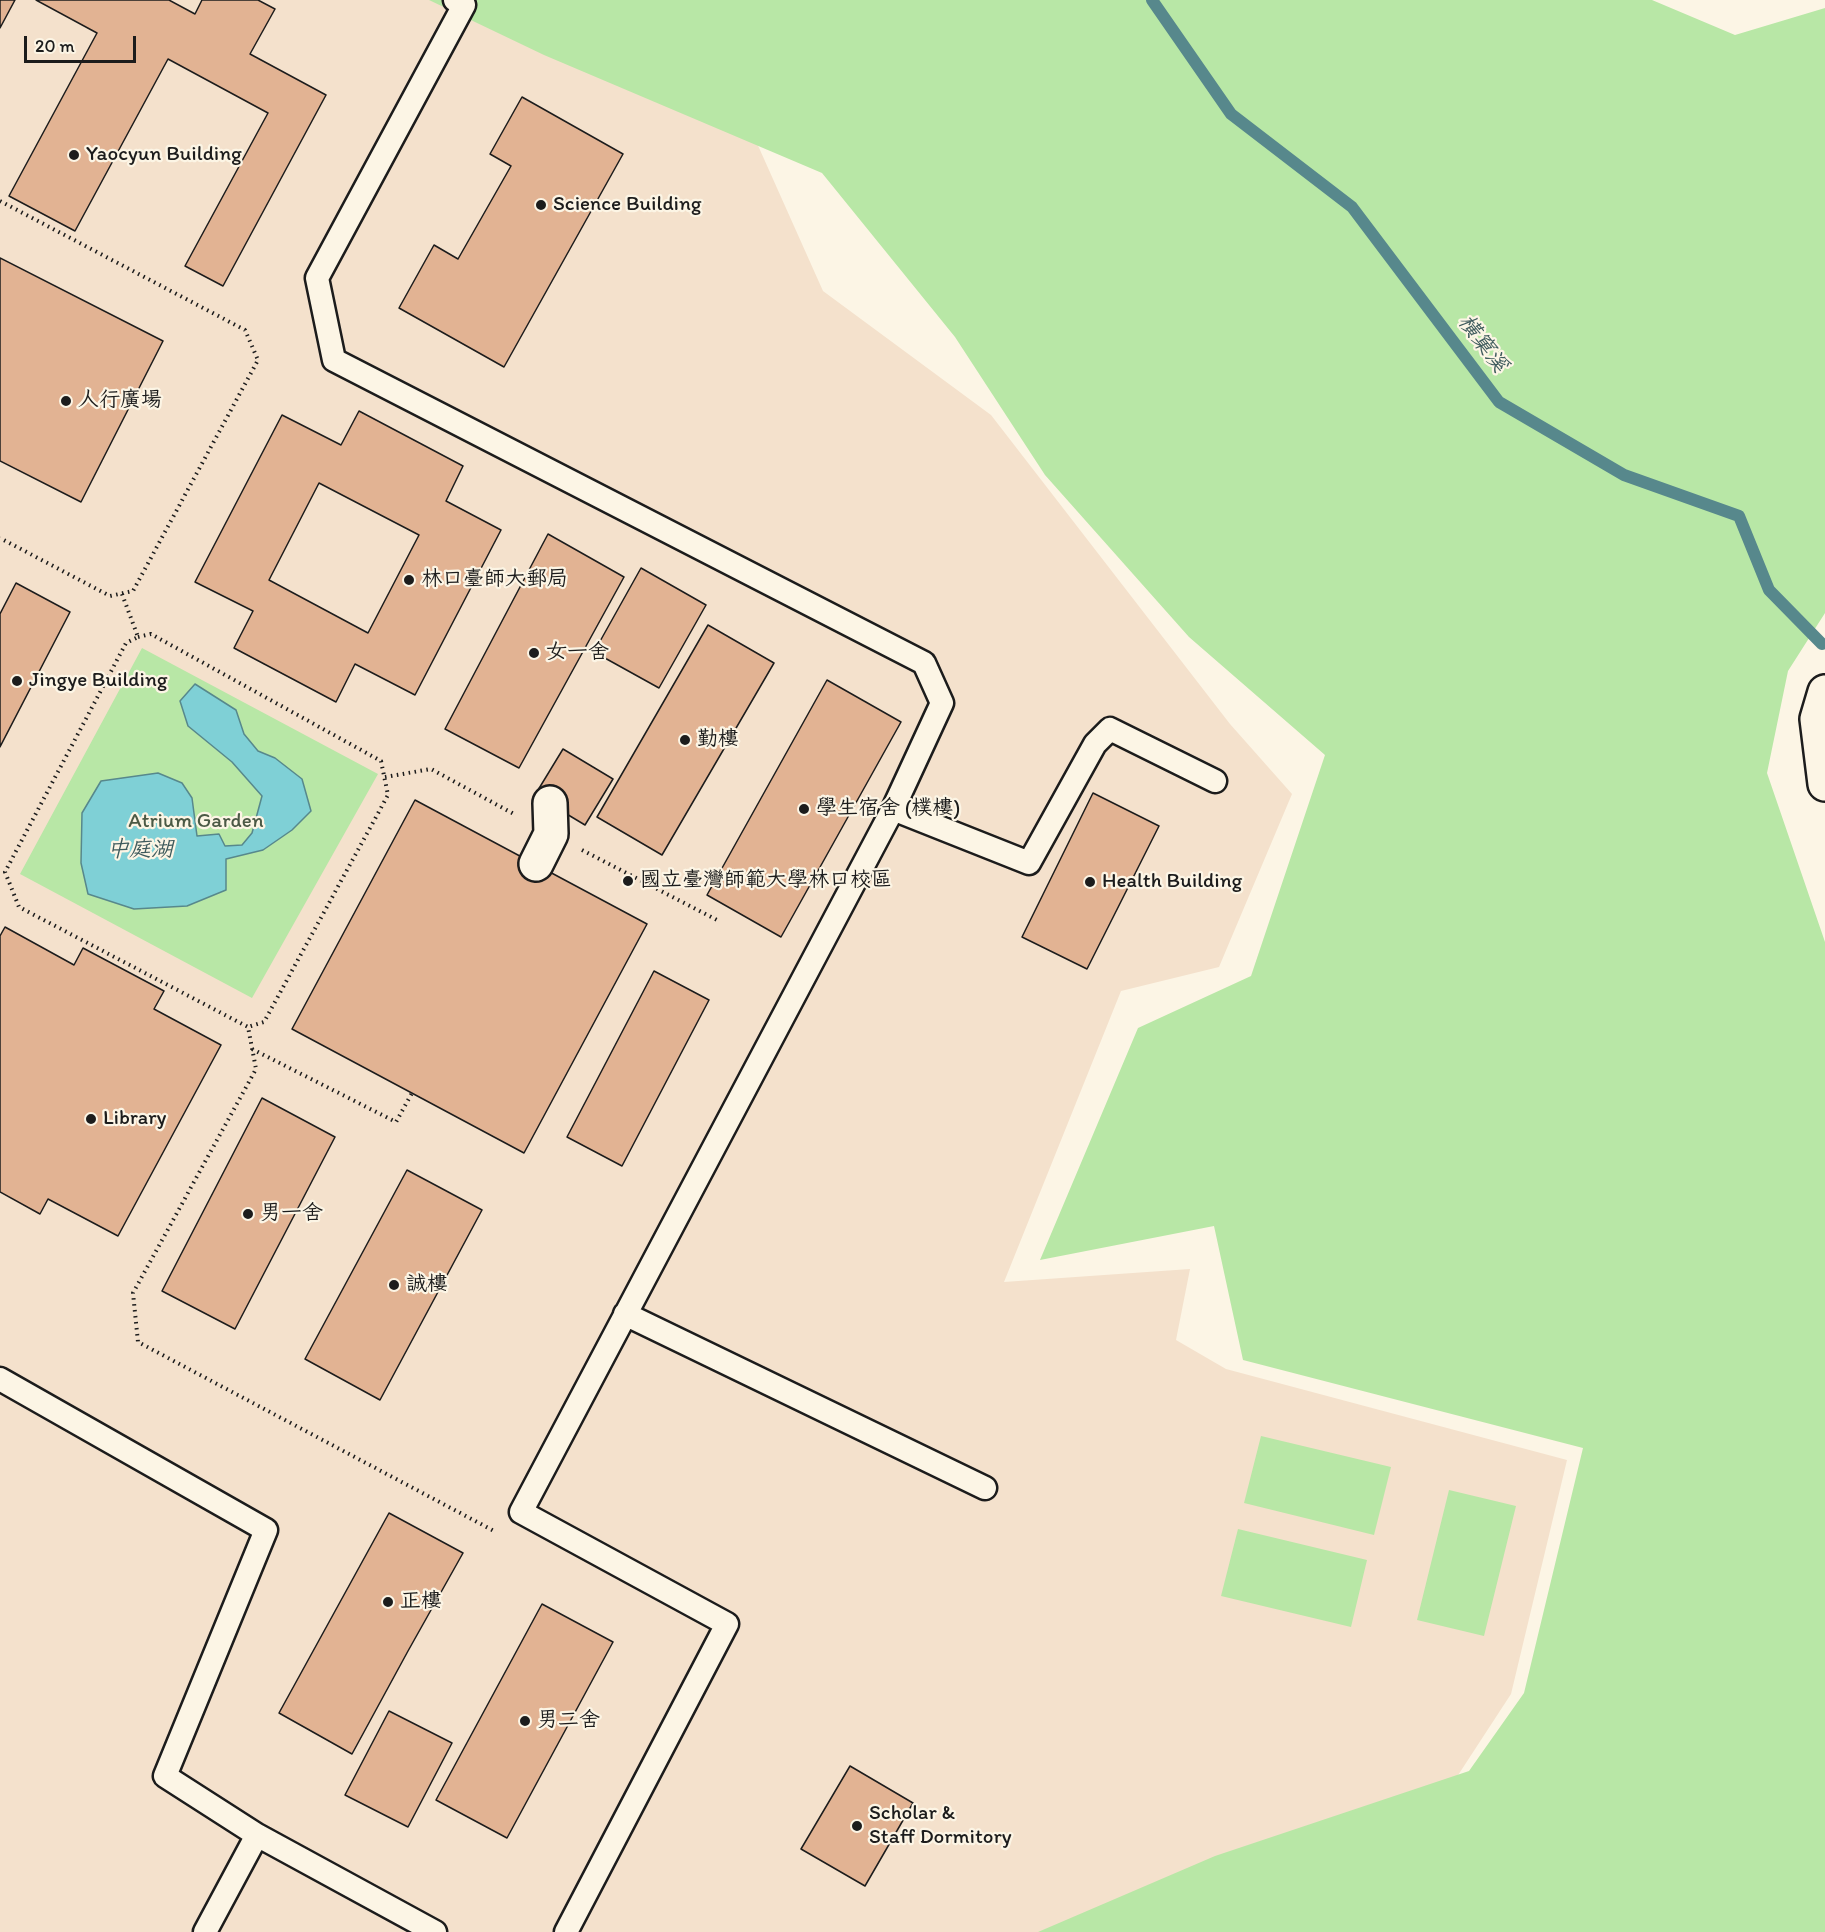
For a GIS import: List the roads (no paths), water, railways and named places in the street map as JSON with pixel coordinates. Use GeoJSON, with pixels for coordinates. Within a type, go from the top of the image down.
{"type":"FeatureCollection","features":[{"type":"Feature","properties":{"kind":"main road"},"geometry":{"type":"LineString","coordinates":[[1825,692],[1817,719],[1825,784]]}},
{"type":"Feature","properties":{"kind":"main road"},"geometry":{"type":"LineString","coordinates":[[536,864],[551,834],[550,803]]}},
{"type":"Feature","properties":{"kind":"lane"},"geometry":{"type":"LineString","coordinates":[[455,0],[464,5],[317,278],[334,360],[924,663],[942,703],[893,809],[521,1512],[727,1624],[566,1932]]}},
{"type":"Feature","properties":{"kind":"lane"},"geometry":{"type":"LineString","coordinates":[[893,809],[1029,863],[1095,744],[1110,729],[1215,781]]}},
{"type":"Feature","properties":{"kind":"lane"},"geometry":{"type":"LineString","coordinates":[[625,1314],[985,1488]]}},
{"type":"Feature","properties":{"kind":"lane"},"geometry":{"type":"LineString","coordinates":[[0,1379],[266,1530],[165,1776],[257,1834],[435,1932]]}},
{"type":"Feature","properties":{"kind":"lane"},"geometry":{"type":"LineString","coordinates":[[205,1932],[257,1834]]}},
{"type":"Feature","properties":{"kind":"water","name":"中庭湖"},"geometry":{"type":"Polygon","coordinates":[[[195,684],[236,710],[244,734],[258,751],[275,758],[302,779],[311,811],[292,830],[263,850],[226,859],[226,890],[187,906],[134,909],[88,894],[81,863],[82,813],[101,781],[158,773],[182,783],[192,798],[197,836],[219,834],[225,846],[242,845],[252,833],[262,796],[232,762],[188,726],[180,701],[195,684]]]}},
{"type":"Feature","properties":{"kind":"waterway","name":"橫窠溪"},"geometry":{"type":"LineString","coordinates":[[1152,0],[1231,114],[1352,207],[1499,402],[1624,475],[1739,516],[1769,590],[1822,644]]}},
{"type":"Feature","properties":{"kind":"place","name":"Yaocyun Building"},"geometry":{"type":"Point","coordinates":[74,155]}},
{"type":"Feature","properties":{"kind":"place","name":"Science Building"},"geometry":{"type":"Point","coordinates":[541,205]}},
{"type":"Feature","properties":{"kind":"place","name":"人行廣場"},"geometry":{"type":"Point","coordinates":[66,401]}},
{"type":"Feature","properties":{"kind":"place","name":"林口臺師大郵局"},"geometry":{"type":"Point","coordinates":[409,580]}},
{"type":"Feature","properties":{"kind":"place","name":"女一舍"},"geometry":{"type":"Point","coordinates":[534,653]}},
{"type":"Feature","properties":{"kind":"place","name":"Jingye Building"},"geometry":{"type":"Point","coordinates":[17,681]}},
{"type":"Feature","properties":{"kind":"place","name":"勤樓"},"geometry":{"type":"Point","coordinates":[685,740]}},
{"type":"Feature","properties":{"kind":"place","name":"學生宿舍 (樸樓)"},"geometry":{"type":"Point","coordinates":[804,809]}},
{"type":"Feature","properties":{"kind":"place","name":"國立臺灣師範大學林口校區"},"geometry":{"type":"Point","coordinates":[628,881]}},
{"type":"Feature","properties":{"kind":"place","name":"Health Building"},"geometry":{"type":"Point","coordinates":[1090,882]}},
{"type":"Feature","properties":{"kind":"place","name":"Library"},"geometry":{"type":"Point","coordinates":[91,1119]}},
{"type":"Feature","properties":{"kind":"place","name":"男一舍"},"geometry":{"type":"Point","coordinates":[248,1214]}},
{"type":"Feature","properties":{"kind":"place","name":"誠樓"},"geometry":{"type":"Point","coordinates":[394,1285]}},
{"type":"Feature","properties":{"kind":"place","name":"正樓"},"geometry":{"type":"Point","coordinates":[388,1602]}},
{"type":"Feature","properties":{"kind":"place","name":"男二舍"},"geometry":{"type":"Point","coordinates":[525,1721]}},
{"type":"Feature","properties":{"kind":"place","name":"Scholar & Staff Dormitory"},"geometry":{"type":"Point","coordinates":[857,1826]}},
{"type":"Feature","properties":{"kind":"park label","name":"Atrium Garden"},"geometry":{"type":"Point","coordinates":[196,822]}}]}
